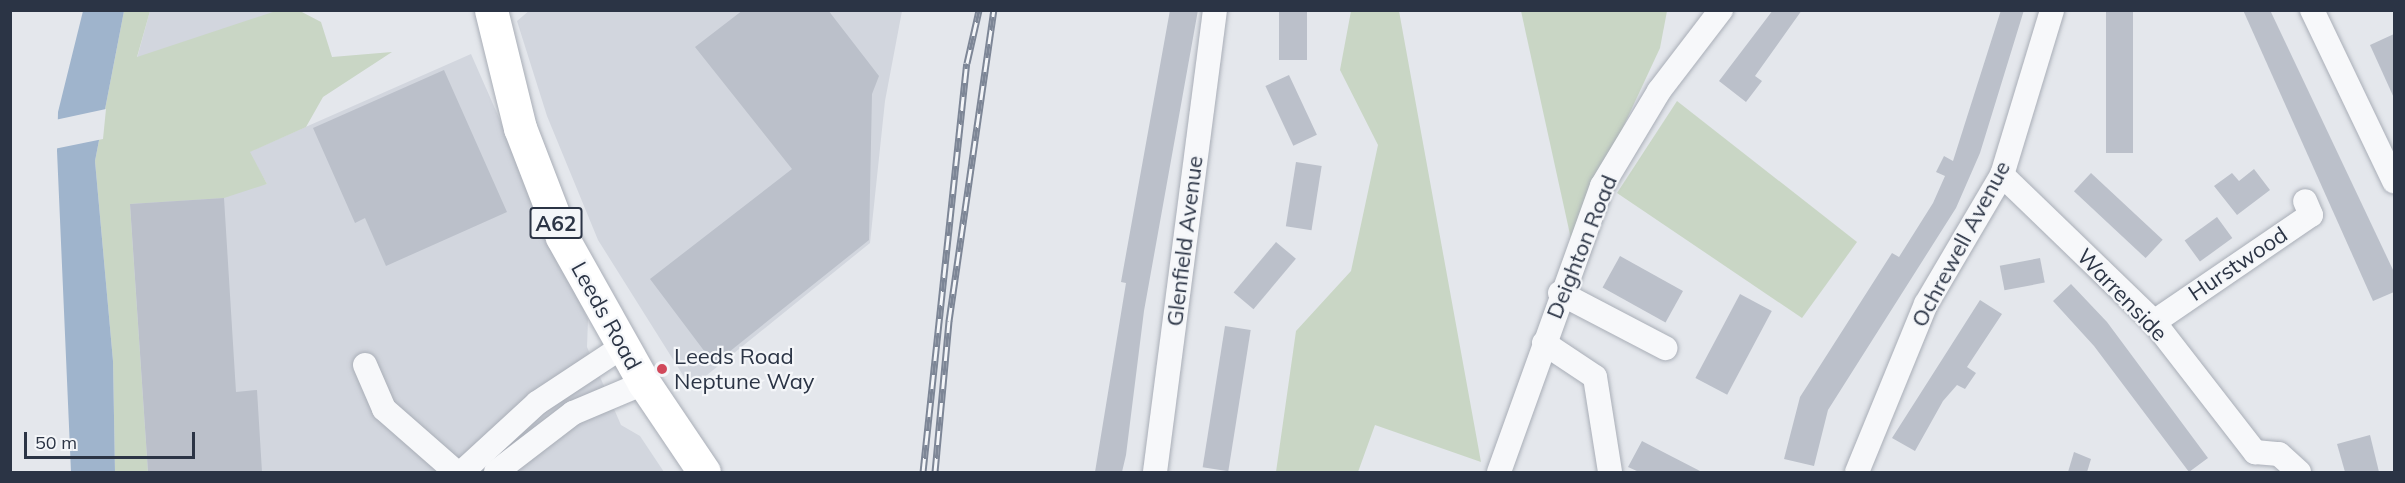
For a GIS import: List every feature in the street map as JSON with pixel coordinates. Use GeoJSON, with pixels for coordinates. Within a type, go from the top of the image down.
{"type":"FeatureCollection","features":[{"type":"Feature","properties":{"kind":"main road","name":"Leeds Road"},"geometry":{"type":"LineString","coordinates":[[491,10],[520,128],[562,237],[644,383],[704,472]]}},
{"type":"Feature","properties":{"kind":"street","name":"Glenfield Avenue"},"geometry":{"type":"LineString","coordinates":[[1155,472],[1215,10]]}},
{"type":"Feature","properties":{"kind":"street","name":"Deighton Road"},"geometry":{"type":"LineString","coordinates":[[1498,472],[1560,293],[1602,186],[1659,91],[1721,10]]}},
{"type":"Feature","properties":{"kind":"street","name":"Ochrewell Avenue"},"geometry":{"type":"LineString","coordinates":[[1857,472],[1926,304],[2002,175],[2052,10]]}},
{"type":"Feature","properties":{"kind":"street"},"geometry":{"type":"LineString","coordinates":[[2312,10],[2394,182]]}},
{"type":"Feature","properties":{"kind":"street","name":"Warrenside"},"geometry":{"type":"LineString","coordinates":[[2002,175],[2154,322],[2269,472]]}},
{"type":"Feature","properties":{"kind":"street","name":"Hurstwood"},"geometry":{"type":"LineString","coordinates":[[2154,322],[2311,215],[2305,201]]}},
{"type":"Feature","properties":{"kind":"street"},"geometry":{"type":"LineString","coordinates":[[1560,293],[1665,348]]}},
{"type":"Feature","properties":{"kind":"street"},"geometry":{"type":"LineString","coordinates":[[1544,343],[1595,377],[1610,472]]}},
{"type":"Feature","properties":{"kind":"street"},"geometry":{"type":"LineString","coordinates":[[462,472],[537,403],[622,346]]}},
{"type":"Feature","properties":{"kind":"street"},"geometry":{"type":"LineString","coordinates":[[365,365],[384,409],[456,472]]}},
{"type":"Feature","properties":{"kind":"street"},"geometry":{"type":"LineString","coordinates":[[496,472],[522,449],[573,414],[644,383]]}},
{"type":"Feature","properties":{"kind":"street"},"geometry":{"type":"LineString","coordinates":[[479,472],[503,449],[522,449]]}},
{"type":"Feature","properties":{"kind":"street"},"geometry":{"type":"LineString","coordinates":[[2255,452],[2278,454],[2299,472]]}},
{"type":"Feature","properties":{"kind":"shaded area"},"geometry":{"type":"Polygon","coordinates":[[[530,10],[902,11],[885,101],[870,243],[691,388],[598,240],[547,116],[517,21],[530,10]]]}},
{"type":"Feature","properties":{"kind":"shaded area"},"geometry":{"type":"Polygon","coordinates":[[[150,11],[279,11],[137,58],[150,11]]]}},
{"type":"Feature","properties":{"kind":"shaded area"},"geometry":{"type":"Polygon","coordinates":[[[471,54],[588,320],[587,347],[621,425],[640,436],[664,472],[148,472],[130,204],[267,184],[249,152],[471,54]]]}},
{"type":"Feature","properties":{"kind":"green space"},"geometry":{"type":"Polygon","coordinates":[[[279,10],[300,11],[321,22],[332,57],[392,52],[323,97],[306,127],[250,152],[267,184],[224,198],[130,204],[148,472],[115,472],[113,361],[95,161],[124,11],[150,11],[137,57],[279,10]]]}},
{"type":"Feature","properties":{"kind":"green space"},"geometry":{"type":"Polygon","coordinates":[[[1351,11],[1399,11],[1481,462],[1375,425],[1358,472],[1276,472],[1296,331],[1351,271],[1378,145],[1340,70],[1351,11]]]}},
{"type":"Feature","properties":{"kind":"green space"},"geometry":{"type":"Polygon","coordinates":[[[1521,11],[1667,11],[1660,48],[1571,239],[1521,11]]]}},
{"type":"Feature","properties":{"kind":"green space"},"geometry":{"type":"Polygon","coordinates":[[[1677,101],[1857,242],[1802,318],[1617,193],[1677,101]]]}},
{"type":"Feature","properties":{"kind":"water"},"geometry":{"type":"Polygon","coordinates":[[[83,11],[124,11],[95,161],[113,361],[115,472],[71,472],[57,151],[58,112],[83,11]]]}},
{"type":"Feature","properties":{"kind":"pier"},"geometry":{"type":"Polygon","coordinates":[[[106,109],[103,139],[54,149],[55,120],[106,109]]]}},
{"type":"Feature","properties":{"kind":"building"},"geometry":{"type":"Polygon","coordinates":[[[743,10],[828,10],[879,76],[872,94],[869,240],[714,364],[650,279],[792,169],[695,47],[743,10]]]}},
{"type":"Feature","properties":{"kind":"building"},"geometry":{"type":"Polygon","coordinates":[[[1170,10],[1198,10],[1144,311],[1126,455],[1122,472],[1095,472],[1126,283],[1121,282],[1170,10]]]}},
{"type":"Feature","properties":{"kind":"building"},"geometry":{"type":"Polygon","coordinates":[[[1279,10],[1307,10],[1307,60],[1279,60],[1279,10]]]}},
{"type":"Feature","properties":{"kind":"building"},"geometry":{"type":"Polygon","coordinates":[[[1773,10],[1802,10],[1755,76],[1762,81],[1746,102],[1719,81],[1773,10]]]}},
{"type":"Feature","properties":{"kind":"building"},"geometry":{"type":"Polygon","coordinates":[[[2001,10],[2024,10],[1980,153],[1956,208],[1828,410],[1814,466],[1784,459],[1800,397],[1892,253],[1899,257],[1933,203],[1945,176],[1936,172],[1944,156],[1953,161],[2001,10]]]}},
{"type":"Feature","properties":{"kind":"building"},"geometry":{"type":"Polygon","coordinates":[[[2106,10],[2133,10],[2133,153],[2106,153],[2106,10]]]}},
{"type":"Feature","properties":{"kind":"building"},"geometry":{"type":"Polygon","coordinates":[[[2243,10],[2270,10],[2394,272],[2394,292],[2373,301],[2243,10]]]}},
{"type":"Feature","properties":{"kind":"building"},"geometry":{"type":"Polygon","coordinates":[[[2394,34],[2394,98],[2370,45],[2394,34]]]}},
{"type":"Feature","properties":{"kind":"building"},"geometry":{"type":"Polygon","coordinates":[[[444,70],[507,212],[386,266],[365,218],[355,223],[313,128],[444,70]]]}},
{"type":"Feature","properties":{"kind":"building"},"geometry":{"type":"Polygon","coordinates":[[[1289,75],[1317,135],[1293,146],[1265,86],[1289,75]]]}},
{"type":"Feature","properties":{"kind":"building"},"geometry":{"type":"Polygon","coordinates":[[[1296,162],[1322,166],[1312,230],[1286,226],[1296,162]]]}},
{"type":"Feature","properties":{"kind":"building"},"geometry":{"type":"Polygon","coordinates":[[[2254,169],[2270,190],[2237,215],[2214,186],[2232,173],[2239,181],[2254,169]]]}},
{"type":"Feature","properties":{"kind":"building"},"geometry":{"type":"Polygon","coordinates":[[[2091,173],[2163,240],[2146,258],[2074,191],[2091,173]]]}},
{"type":"Feature","properties":{"kind":"building"},"geometry":{"type":"Polygon","coordinates":[[[224,198],[236,392],[257,390],[262,472],[148,472],[130,204],[224,198]]]}},
{"type":"Feature","properties":{"kind":"building"},"geometry":{"type":"Polygon","coordinates":[[[2217,217],[2232,238],[2200,262],[2185,241],[2217,217]]]}},
{"type":"Feature","properties":{"kind":"building"},"geometry":{"type":"Polygon","coordinates":[[[1276,242],[1296,259],[1253,309],[1234,293],[1276,242]]]}},
{"type":"Feature","properties":{"kind":"building"},"geometry":{"type":"Polygon","coordinates":[[[1620,256],[1683,291],[1666,322],[1603,287],[1620,256]]]}},
{"type":"Feature","properties":{"kind":"building"},"geometry":{"type":"Polygon","coordinates":[[[2040,258],[2045,283],[2005,290],[2000,266],[2040,258]]]}},
{"type":"Feature","properties":{"kind":"building"},"geometry":{"type":"Polygon","coordinates":[[[2071,284],[2107,322],[2208,458],[2189,472],[2094,346],[2053,301],[2071,284]]]}},
{"type":"Feature","properties":{"kind":"building"},"geometry":{"type":"Polygon","coordinates":[[[1740,294],[1772,311],[1727,395],[1695,378],[1740,294]]]}},
{"type":"Feature","properties":{"kind":"building"},"geometry":{"type":"Polygon","coordinates":[[[1980,300],[2002,314],[1967,367],[1976,373],[1965,389],[1957,385],[1943,401],[1915,451],[1892,438],[1980,300]]]}},
{"type":"Feature","properties":{"kind":"building"},"geometry":{"type":"Polygon","coordinates":[[[1225,326],[1251,330],[1228,471],[1203,467],[1225,326]]]}},
{"type":"Feature","properties":{"kind":"building"},"geometry":{"type":"Polygon","coordinates":[[[2370,435],[2379,472],[2345,472],[2337,444],[2370,435]]]}},
{"type":"Feature","properties":{"kind":"building"},"geometry":{"type":"Polygon","coordinates":[[[1642,441],[1702,472],[1639,472],[1628,467],[1642,441]]]}},
{"type":"Feature","properties":{"kind":"building"},"geometry":{"type":"Polygon","coordinates":[[[2074,452],[2091,459],[2087,472],[2068,472],[2074,452]]]}},
{"type":"Feature","properties":{"kind":"railway"},"geometry":{"type":"LineString","coordinates":[[923,472],[967,63],[979,10]]}},
{"type":"Feature","properties":{"kind":"railway"},"geometry":{"type":"LineString","coordinates":[[935,472],[949,321],[994,10]]}},
{"type":"Feature","properties":{"kind":"place","name":"Leeds Road Neptune Way"},"geometry":{"type":"Point","coordinates":[662,369]}}]}
